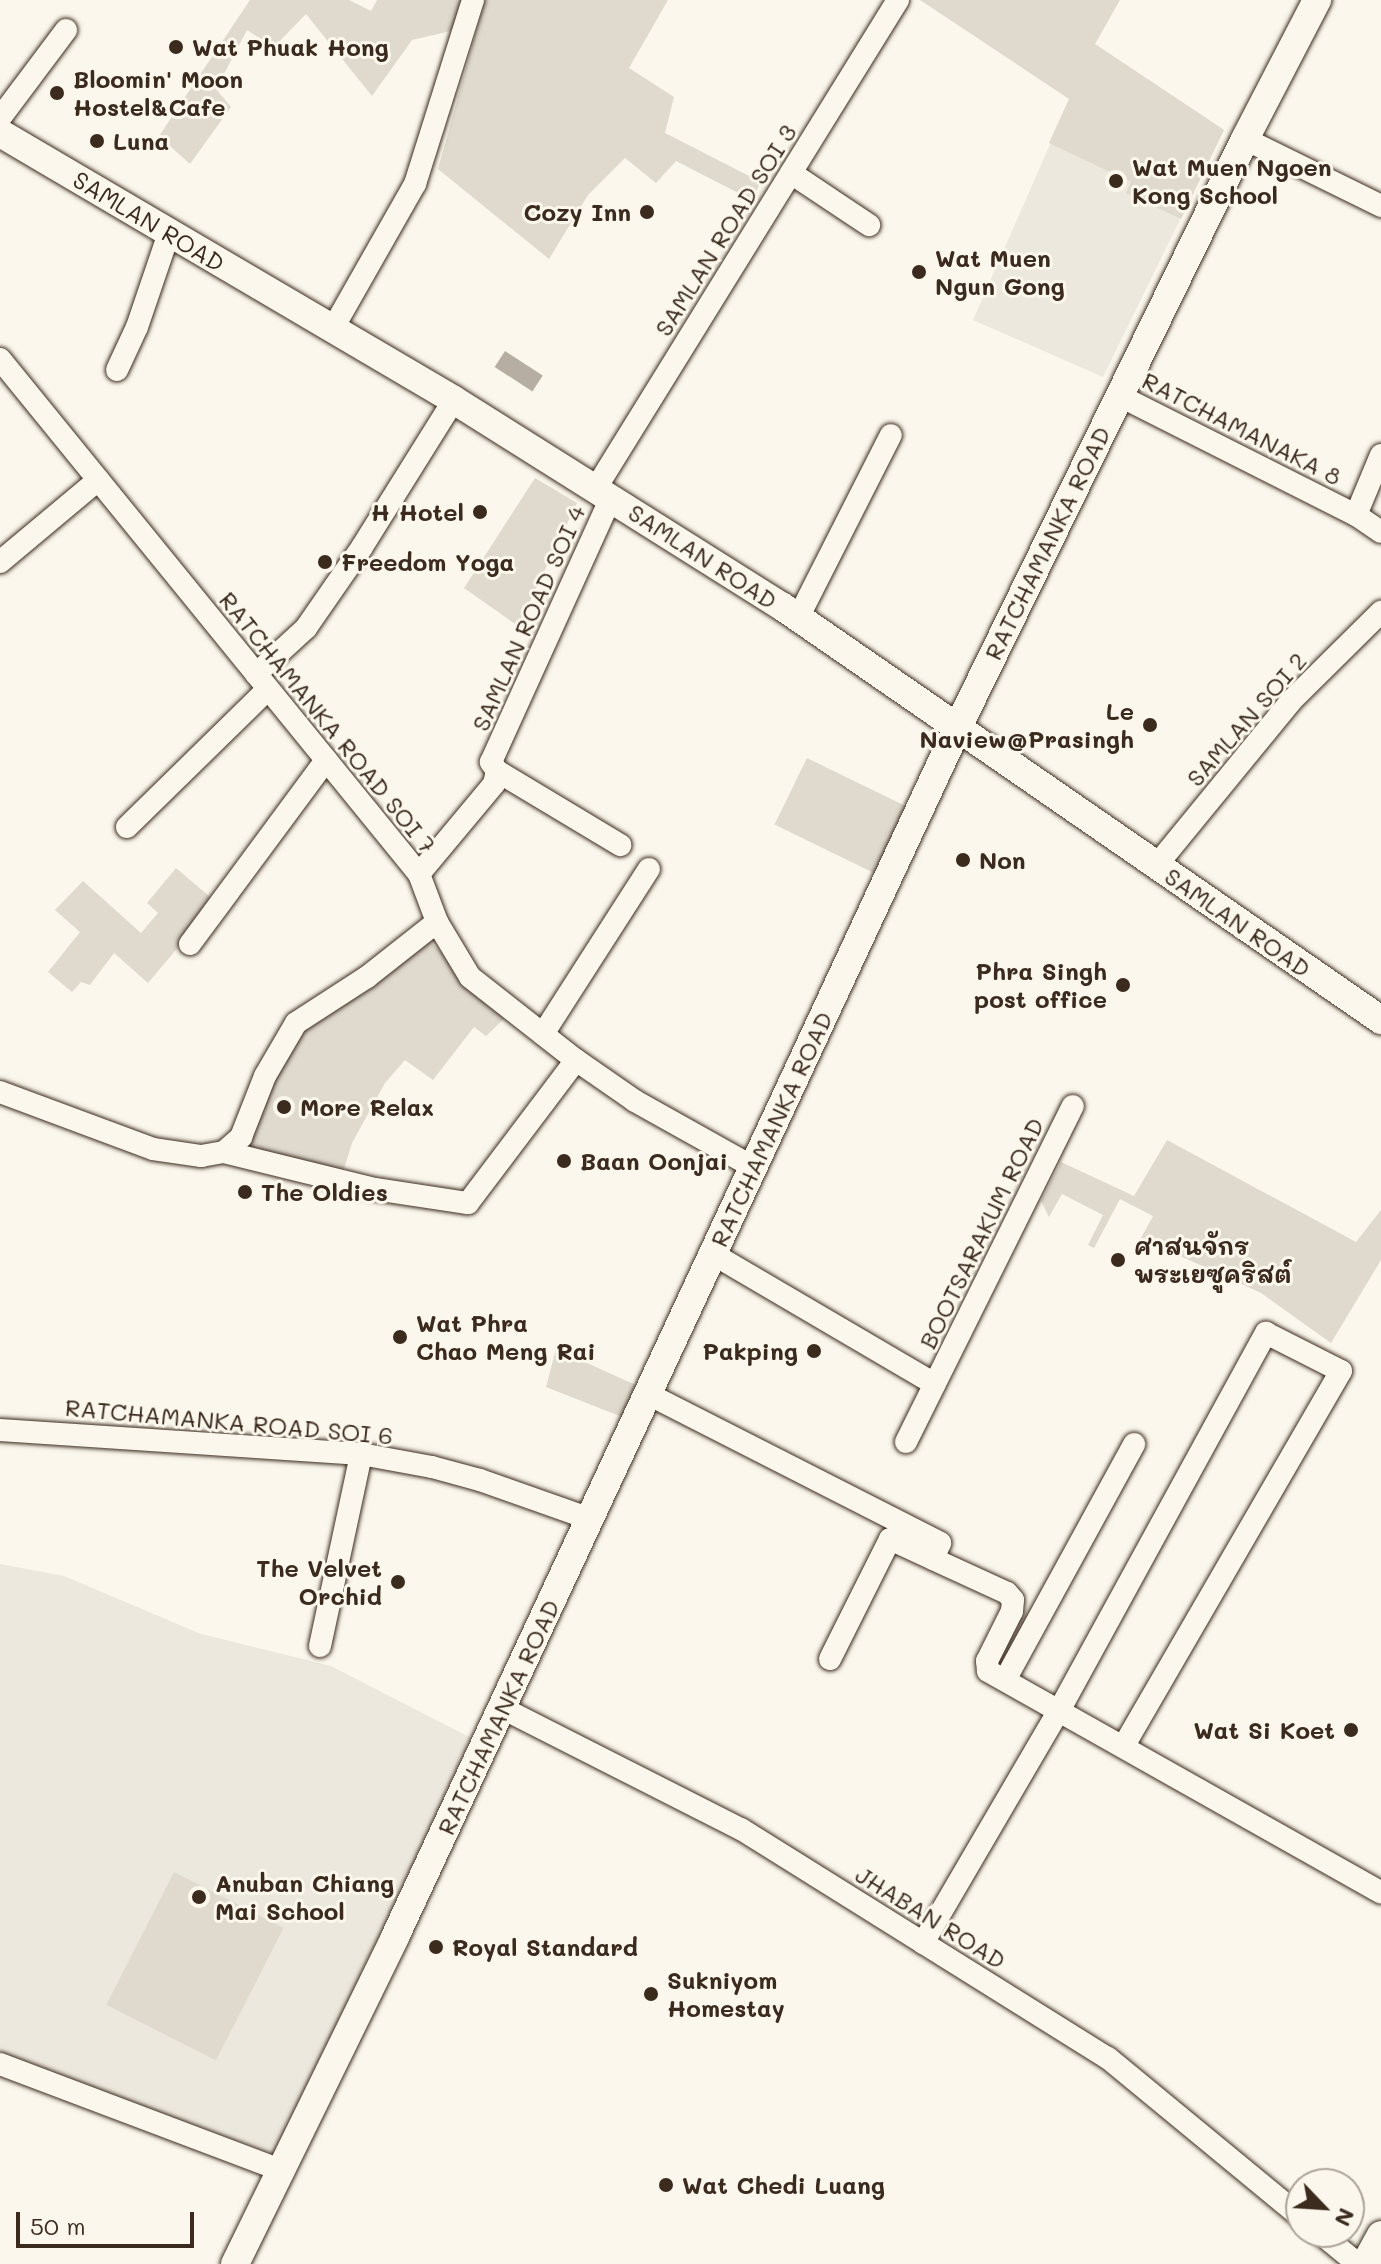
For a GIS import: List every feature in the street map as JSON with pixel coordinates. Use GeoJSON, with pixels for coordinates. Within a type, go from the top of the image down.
{"type":"FeatureCollection","features":[{"type":"Feature","properties":{"kind":"street"},"geometry":{"type":"LineString","coordinates":[[332,330],[415,184],[473,0]]}},
{"type":"Feature","properties":{"kind":"street","name":"SAMLAN ROAD SOI 3"},"geometry":{"type":"LineString","coordinates":[[604,493],[791,173],[898,0]]}},
{"type":"Feature","properties":{"kind":"street","name":"RATCHAMANKA ROAD"},"geometry":{"type":"LineString","coordinates":[[235,2264],[283,2171],[502,1708],[957,729],[1245,139],[1317,0]]}},
{"type":"Feature","properties":{"kind":"street"},"geometry":{"type":"LineString","coordinates":[[0,118],[66,30]]}},
{"type":"Feature","properties":{"kind":"street","name":"SAMLAN ROAD"},"geometry":{"type":"LineString","coordinates":[[0,133],[454,400],[604,493],[798,618],[1381,1020]]}},
{"type":"Feature","properties":{"kind":"street"},"geometry":{"type":"LineString","coordinates":[[1245,139],[1381,206]]}},
{"type":"Feature","properties":{"kind":"street"},"geometry":{"type":"LineString","coordinates":[[791,173],[869,225]]}},
{"type":"Feature","properties":{"kind":"street"},"geometry":{"type":"LineString","coordinates":[[117,370],[137,327],[169,233]]}},
{"type":"Feature","properties":{"kind":"street","name":"RATCHAMANKA ROAD SOI 7"},"geometry":{"type":"LineString","coordinates":[[0,359],[419,874],[437,922],[470,977],[576,1060],[635,1101],[753,1167]]}},
{"type":"Feature","properties":{"kind":"street","name":"RATCHAMANAKA 8"},"geometry":{"type":"LineString","coordinates":[[1120,396],[1356,515],[1381,532]]}},
{"type":"Feature","properties":{"kind":"street"},"geometry":{"type":"LineString","coordinates":[[127,827],[262,682],[306,628],[362,547],[454,400]]}},
{"type":"Feature","properties":{"kind":"street"},"geometry":{"type":"LineString","coordinates":[[798,618],[891,435]]}},
{"type":"Feature","properties":{"kind":"street"},"geometry":{"type":"LineString","coordinates":[[1356,515],[1381,455]]}},
{"type":"Feature","properties":{"kind":"street"},"geometry":{"type":"LineString","coordinates":[[0,562],[98,480]]}},
{"type":"Feature","properties":{"kind":"street","name":"SAMLAN ROAD SOI 4"},"geometry":{"type":"LineString","coordinates":[[419,874],[494,784],[497,771],[491,762],[604,493]]}},
{"type":"Feature","properties":{"kind":"street","name":"SAMLAN SOI 2"},"geometry":{"type":"LineString","coordinates":[[1156,866],[1291,701],[1381,612]]}},
{"type":"Feature","properties":{"kind":"street"},"geometry":{"type":"LineString","coordinates":[[190,944],[326,760]]}},
{"type":"Feature","properties":{"kind":"street"},"geometry":{"type":"LineString","coordinates":[[497,771],[620,845]]}},
{"type":"Feature","properties":{"kind":"street"},"geometry":{"type":"LineString","coordinates":[[543,1034],[649,869]]}},
{"type":"Feature","properties":{"kind":"street"},"geometry":{"type":"LineString","coordinates":[[224,1152],[241,1137],[265,1076],[296,1023],[367,977],[437,922]]}},
{"type":"Feature","properties":{"kind":"street"},"geometry":{"type":"LineString","coordinates":[[0,1092],[153,1149],[201,1156],[224,1152],[375,1189],[468,1203],[576,1060]]}},
{"type":"Feature","properties":{"kind":"street","name":"BOOTSARAKUM ROAD"},"geometry":{"type":"LineString","coordinates":[[906,1442],[1073,1106]]}},
{"type":"Feature","properties":{"kind":"street","name":"BOOTSARAKUM ROAD"},"geometry":{"type":"LineString","coordinates":[[713,1254],[935,1384]]}},
{"type":"Feature","properties":{"kind":"street"},"geometry":{"type":"LineString","coordinates":[[923,1943],[1060,1709],[1266,1333],[1341,1371],[1124,1746]]}},
{"type":"Feature","properties":{"kind":"street"},"geometry":{"type":"LineString","coordinates":[[648,1394],[940,1543],[933,1559]]}},
{"type":"Feature","properties":{"kind":"street","name":"RATCHAMANKA ROAD SOI 6"},"geometry":{"type":"LineString","coordinates":[[0,1430],[361,1454],[432,1467],[480,1480],[590,1519]]}},
{"type":"Feature","properties":{"kind":"street"},"geometry":{"type":"LineString","coordinates":[[1005,1680],[1134,1444]]}},
{"type":"Feature","properties":{"kind":"street"},"geometry":{"type":"LineString","coordinates":[[320,1646],[361,1454]]}},
{"type":"Feature","properties":{"kind":"street"},"geometry":{"type":"LineString","coordinates":[[830,1659],[890,1539],[1007,1593],[1013,1600],[1012,1611],[987,1661],[988,1671],[1381,1892]]}},
{"type":"Feature","properties":{"kind":"street","name":"JHABAN ROAD"},"geometry":{"type":"LineString","coordinates":[[502,1708],[741,1829],[1108,2058],[1285,2204]]}},
{"type":"Feature","properties":{"kind":"street"},"geometry":{"type":"LineString","coordinates":[[0,2064],[283,2171]]}},
{"type":"Feature","properties":{"kind":"street"},"geometry":{"type":"LineString","coordinates":[[1365,2264],[1381,2235]]}},
{"type":"Feature","properties":{"kind":"street"},"geometry":{"type":"LineString","coordinates":[[1338,2248],[1358,2264]]}},
{"type":"Feature","properties":{"kind":"shaded area"},"geometry":{"type":"Polygon","coordinates":[[[250,0],[349,0],[371,11],[377,0],[469,0],[459,29],[412,40],[372,96],[306,14],[274,47],[247,30],[216,89],[231,107],[190,164],[159,136],[250,0]]]}},
{"type":"Feature","properties":{"kind":"shaded area"},"geometry":{"type":"Polygon","coordinates":[[[485,0],[668,0],[629,68],[674,97],[665,133],[761,182],[752,200],[676,161],[656,183],[625,158],[588,195],[549,259],[438,169],[485,0]]]}},
{"type":"Feature","properties":{"kind":"shaded area"},"geometry":{"type":"Polygon","coordinates":[[[920,0],[1120,0],[1095,44],[1224,130],[1181,219],[1126,193],[1131,182],[1049,143],[1069,99],[920,0]]]}},
{"type":"Feature","properties":{"kind":"shaded area","name":"Wat Muen Ngoen Kong School"},"geometry":{"type":"Polygon","coordinates":[[[1094,44],[1224,130],[1103,377],[973,320],[1094,44]]]}},
{"type":"Feature","properties":{"kind":"shaded area"},"geometry":{"type":"Polygon","coordinates":[[[505,351],[543,376],[532,391],[495,367],[505,351]]]}},
{"type":"Feature","properties":{"kind":"shaded area"},"geometry":{"type":"Polygon","coordinates":[[[535,478],[577,503],[518,626],[464,588],[535,478]]]}},
{"type":"Feature","properties":{"kind":"shaded area"},"geometry":{"type":"Polygon","coordinates":[[[807,758],[913,810],[881,876],[775,825],[807,758]]]}},
{"type":"Feature","properties":{"kind":"shaded area"},"geometry":{"type":"Polygon","coordinates":[[[176,868],[216,902],[148,983],[114,953],[90,985],[81,982],[72,992],[48,972],[80,932],[55,910],[83,881],[141,933],[158,913],[147,903],[176,868]]]}},
{"type":"Feature","properties":{"kind":"shaded area"},"geometry":{"type":"Polygon","coordinates":[[[426,938],[508,1015],[486,1036],[474,1027],[433,1080],[405,1060],[385,1083],[352,1143],[343,1172],[250,1148],[245,1142],[261,1101],[303,1030],[426,938]]]}},
{"type":"Feature","properties":{"kind":"shaded area"},"geometry":{"type":"Polygon","coordinates":[[[1167,1140],[1356,1242],[1381,1210],[1381,1260],[1331,1343],[1261,1293],[1141,1238],[1153,1216],[1120,1199],[1094,1248],[1088,1245],[1103,1215],[1062,1194],[1049,1217],[1041,1201],[1061,1162],[1134,1196],[1167,1140]]]}},
{"type":"Feature","properties":{"kind":"shaded area"},"geometry":{"type":"Polygon","coordinates":[[[556,1349],[638,1386],[622,1417],[546,1387],[556,1349]]]}},
{"type":"Feature","properties":{"kind":"shaded area","name":"Anuban Chiang Mai School"},"geometry":{"type":"Polygon","coordinates":[[[0,1564],[64,1576],[201,1634],[331,1666],[471,1738],[278,2155],[0,2057],[0,1564]]]}},
{"type":"Feature","properties":{"kind":"shaded area"},"geometry":{"type":"Polygon","coordinates":[[[174,1872],[284,1928],[216,2061],[106,2005],[174,1872]]]}},
{"type":"Feature","properties":{"kind":"place","name":"Wat Phuak Hong"},"geometry":{"type":"Point","coordinates":[176,47]}},
{"type":"Feature","properties":{"kind":"place","name":"Bloomin' Moon Hostel&Cafe"},"geometry":{"type":"Point","coordinates":[57,93]}},
{"type":"Feature","properties":{"kind":"place","name":"Luna"},"geometry":{"type":"Point","coordinates":[97,141]}},
{"type":"Feature","properties":{"kind":"place","name":"Wat Muen Ngoen Kong School"},"geometry":{"type":"Point","coordinates":[1116,181]}},
{"type":"Feature","properties":{"kind":"place","name":"Cozy Inn"},"geometry":{"type":"Point","coordinates":[647,212]}},
{"type":"Feature","properties":{"kind":"place","name":"Wat Muen Ngun Gong"},"geometry":{"type":"Point","coordinates":[919,272]}},
{"type":"Feature","properties":{"kind":"place","name":"H Hotel"},"geometry":{"type":"Point","coordinates":[480,512]}},
{"type":"Feature","properties":{"kind":"place","name":"Freedom Yoga"},"geometry":{"type":"Point","coordinates":[325,562]}},
{"type":"Feature","properties":{"kind":"place","name":"Le Naview@Prasingh"},"geometry":{"type":"Point","coordinates":[1150,725]}},
{"type":"Feature","properties":{"kind":"place","name":"Non"},"geometry":{"type":"Point","coordinates":[963,860]}},
{"type":"Feature","properties":{"kind":"place","name":"Phra Singh post office"},"geometry":{"type":"Point","coordinates":[1123,985]}},
{"type":"Feature","properties":{"kind":"place","name":"More Relax"},"geometry":{"type":"Point","coordinates":[284,1107]}},
{"type":"Feature","properties":{"kind":"place","name":"Baan Oonjai"},"geometry":{"type":"Point","coordinates":[564,1161]}},
{"type":"Feature","properties":{"kind":"place","name":"The Oldies"},"geometry":{"type":"Point","coordinates":[245,1192]}},
{"type":"Feature","properties":{"kind":"place","name":"ศาสนจักร พระเยซูคริสต์"},"geometry":{"type":"Point","coordinates":[1118,1260]}},
{"type":"Feature","properties":{"kind":"place","name":"Wat Phra Chao Meng Rai"},"geometry":{"type":"Point","coordinates":[400,1337]}},
{"type":"Feature","properties":{"kind":"place","name":"Pakping"},"geometry":{"type":"Point","coordinates":[814,1351]}},
{"type":"Feature","properties":{"kind":"place","name":"The Velvet Orchid"},"geometry":{"type":"Point","coordinates":[398,1582]}},
{"type":"Feature","properties":{"kind":"place","name":"Wat Si Koet"},"geometry":{"type":"Point","coordinates":[1351,1730]}},
{"type":"Feature","properties":{"kind":"place","name":"Anuban Chiang Mai School"},"geometry":{"type":"Point","coordinates":[199,1897]}},
{"type":"Feature","properties":{"kind":"place","name":"Royal Standard"},"geometry":{"type":"Point","coordinates":[436,1947]}},
{"type":"Feature","properties":{"kind":"place","name":"Sukniyom Homestay"},"geometry":{"type":"Point","coordinates":[651,1994]}},
{"type":"Feature","properties":{"kind":"place","name":"Wat Chedi Luang"},"geometry":{"type":"Point","coordinates":[666,2185]}}]}
